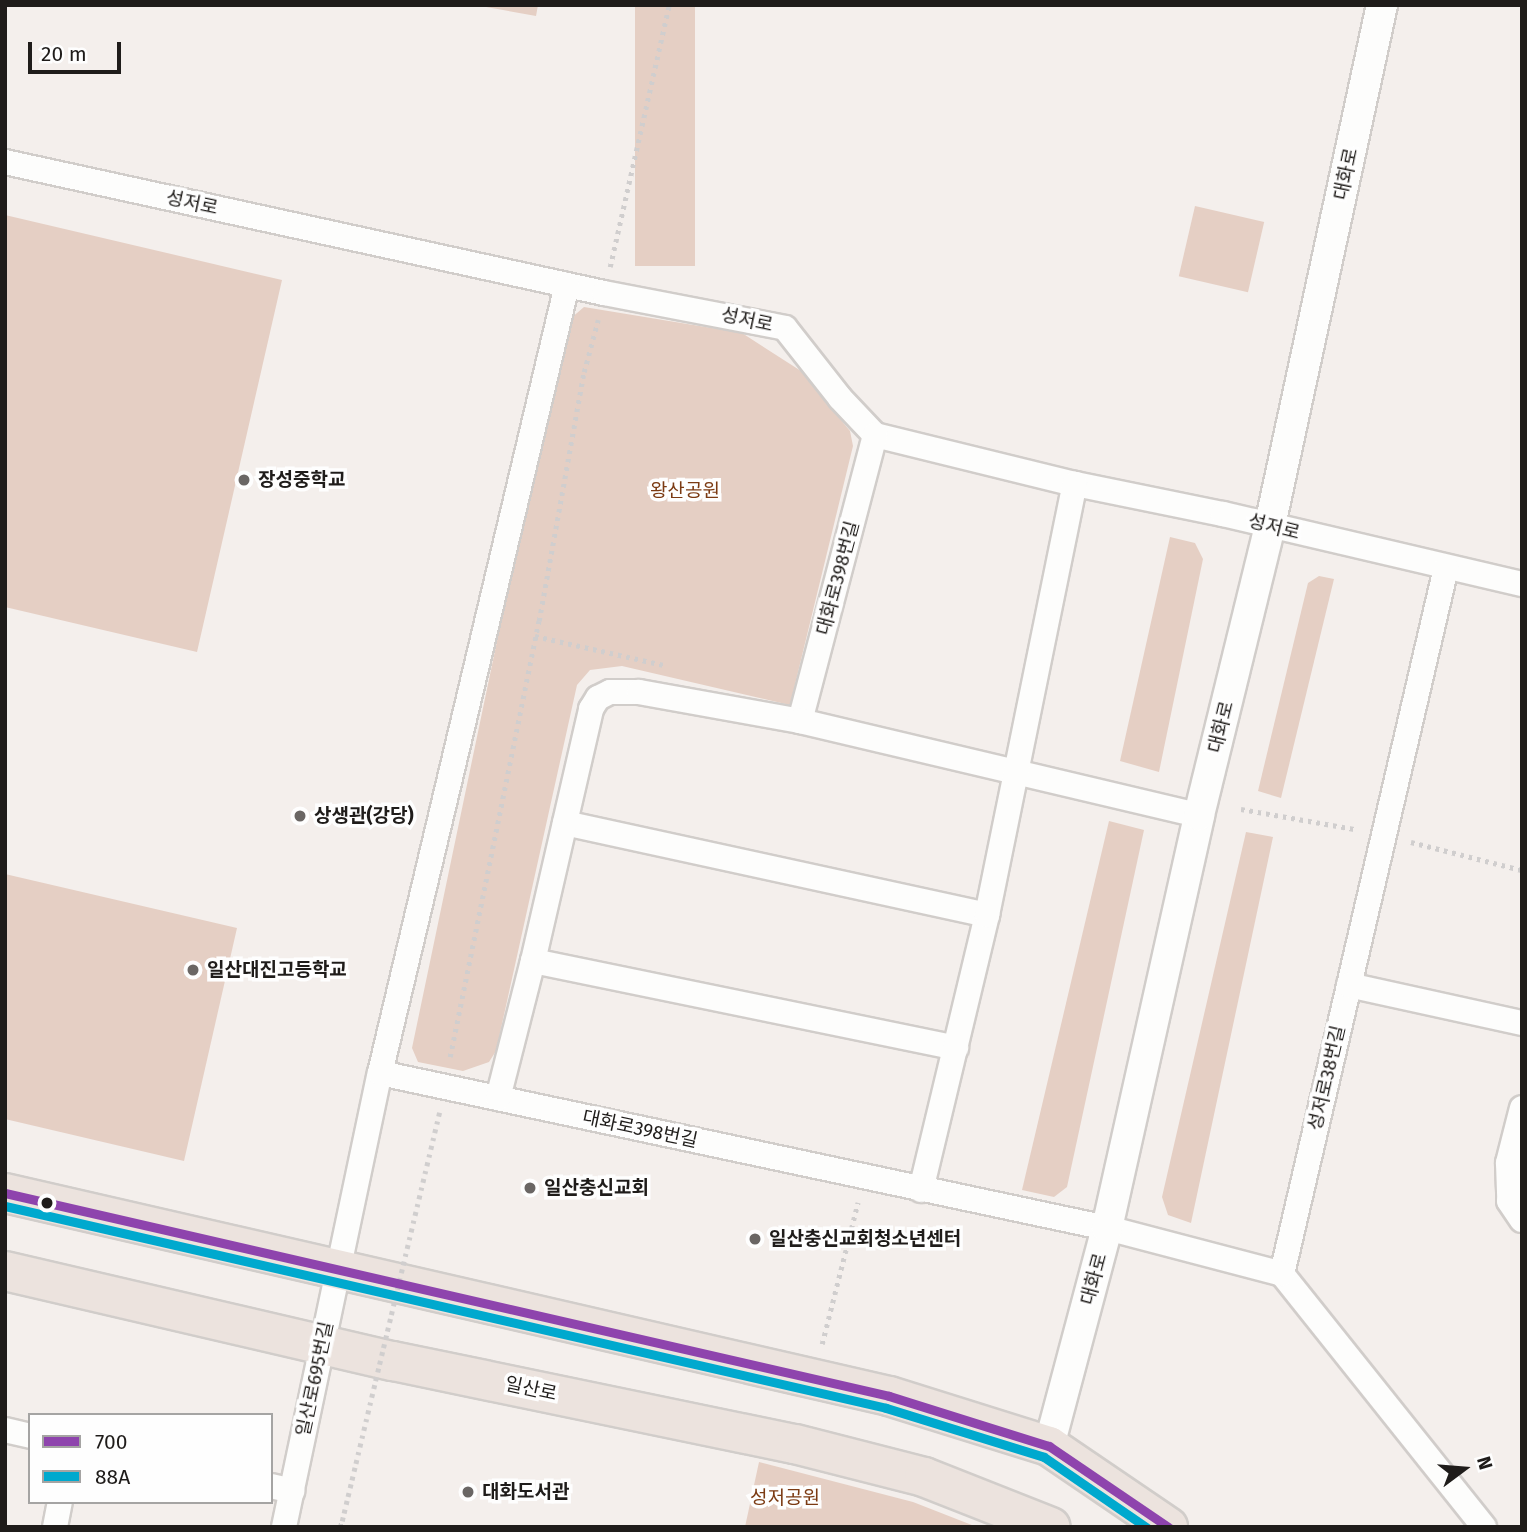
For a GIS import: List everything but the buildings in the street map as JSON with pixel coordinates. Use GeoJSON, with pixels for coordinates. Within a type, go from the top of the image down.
{"type":"FeatureCollection","features":[{"type":"Feature","properties":{"kind":"main road"},"geometry":{"type":"LineString","coordinates":[[5,1193],[889,1396],[1049,1446],[1168,1527]]}},
{"type":"Feature","properties":{"kind":"main road","name":"일산로"},"geometry":{"type":"LineString","coordinates":[[5,1271],[382,1358],[795,1444],[924,1477],[1051,1527]]}},
{"type":"Feature","properties":{"kind":"street","name":"대화로"},"geometry":{"type":"LineString","coordinates":[[1049,1446],[1107,1228],[1199,815],[1270,525],[1382,5]]}},
{"type":"Feature","properties":{"kind":"street","name":"성저로"},"geometry":{"type":"LineString","coordinates":[[5,162],[567,285],[785,328],[839,398],[875,435],[1075,484],[1270,525],[1522,584]]}},
{"type":"Feature","properties":{"kind":"street","name":"일산로695번길"},"geometry":{"type":"LineString","coordinates":[[284,1527],[282,1488],[323,1344],[380,1073],[567,285]]}},
{"type":"Feature","properties":{"kind":"street","name":"대화로398번길"},"geometry":{"type":"LineString","coordinates":[[800,721],[875,435]]}},
{"type":"Feature","properties":{"kind":"street"},"geometry":{"type":"LineString","coordinates":[[920,1190],[987,915],[1014,772],[1075,484]]}},
{"type":"Feature","properties":{"kind":"street","name":"성저로38번길"},"geometry":{"type":"LineString","coordinates":[[1282,1274],[1446,568]]}},
{"type":"Feature","properties":{"kind":"street"},"geometry":{"type":"LineString","coordinates":[[498,1098],[533,961],[591,709],[598,698],[610,691],[629,691],[800,721],[1199,815]]}},
{"type":"Feature","properties":{"kind":"street"},"geometry":{"type":"LineString","coordinates":[[565,823],[987,915]]}},
{"type":"Feature","properties":{"kind":"street"},"geometry":{"type":"LineString","coordinates":[[533,961],[956,1048]]}},
{"type":"Feature","properties":{"kind":"street"},"geometry":{"type":"LineString","coordinates":[[1349,985],[1522,1023]]}},
{"type":"Feature","properties":{"kind":"street","name":"대화로398번길"},"geometry":{"type":"LineString","coordinates":[[380,1073],[1107,1228],[1282,1274]]}},
{"type":"Feature","properties":{"kind":"street"},"geometry":{"type":"LineString","coordinates":[[1522,1108],[1508,1163],[1510,1201],[1522,1220]]}},
{"type":"Feature","properties":{"kind":"street"},"geometry":{"type":"LineString","coordinates":[[1282,1274],[1484,1527]]}},
{"type":"Feature","properties":{"kind":"street"},"geometry":{"type":"LineString","coordinates":[[5,1430],[28,1436]]}},
{"type":"Feature","properties":{"kind":"street"},"geometry":{"type":"LineString","coordinates":[[55,1527],[60,1504]]}},
{"type":"Feature","properties":{"kind":"path"},"geometry":{"type":"LineString","coordinates":[[609,275],[669,5]]}},
{"type":"Feature","properties":{"kind":"path"},"geometry":{"type":"LineString","coordinates":[[450,1057],[536,636],[584,372],[598,319]]}},
{"type":"Feature","properties":{"kind":"path"},"geometry":{"type":"LineString","coordinates":[[536,636],[671,667]]}},
{"type":"Feature","properties":{"kind":"path"},"geometry":{"type":"LineString","coordinates":[[1241,809],[1354,829]]}},
{"type":"Feature","properties":{"kind":"path"},"geometry":{"type":"LineString","coordinates":[[1411,842],[1522,870]]}},
{"type":"Feature","properties":{"kind":"path"},"geometry":{"type":"LineString","coordinates":[[341,1524],[440,1109],[429,1107]]}},
{"type":"Feature","properties":{"kind":"path"},"geometry":{"type":"LineString","coordinates":[[822,1343],[864,1178]]}},
{"type":"Feature","properties":{"kind":"green space"},"geometry":{"type":"Polygon","coordinates":[[[475,5],[538,5],[536,16],[475,5]]]}},
{"type":"Feature","properties":{"kind":"green space"},"geometry":{"type":"Polygon","coordinates":[[[635,5],[695,5],[695,266],[635,266],[635,5]]]}},
{"type":"Feature","properties":{"kind":"green space"},"geometry":{"type":"Polygon","coordinates":[[[1195,206],[1264,222],[1248,292],[1179,276],[1195,206]]]}},
{"type":"Feature","properties":{"kind":"green space"},"geometry":{"type":"Polygon","coordinates":[[[5,215],[282,280],[197,652],[5,607],[5,215]]]}},
{"type":"Feature","properties":{"kind":"green space","name":"왕산공원"},"geometry":{"type":"Polygon","coordinates":[[[584,307],[742,333],[801,371],[850,431],[853,446],[790,705],[622,666],[590,670],[577,685],[496,1051],[489,1062],[463,1071],[418,1062],[412,1048],[563,325],[584,307]]]}},
{"type":"Feature","properties":{"kind":"green space"},"geometry":{"type":"Polygon","coordinates":[[[1170,537],[1195,543],[1203,559],[1159,772],[1120,761],[1170,537]]]}},
{"type":"Feature","properties":{"kind":"green space"},"geometry":{"type":"Polygon","coordinates":[[[1319,576],[1334,579],[1281,798],[1258,791],[1308,583],[1319,576]]]}},
{"type":"Feature","properties":{"kind":"green space"},"geometry":{"type":"Polygon","coordinates":[[[1109,821],[1144,830],[1067,1187],[1054,1197],[1022,1190],[1109,821]]]}},
{"type":"Feature","properties":{"kind":"green space"},"geometry":{"type":"Polygon","coordinates":[[[1246,832],[1273,837],[1191,1223],[1168,1215],[1162,1197],[1246,832]]]}},
{"type":"Feature","properties":{"kind":"green space"},"geometry":{"type":"Polygon","coordinates":[[[5,874],[237,928],[184,1161],[5,1119],[5,874]]]}},
{"type":"Feature","properties":{"kind":"green space","name":"성저공원"},"geometry":{"type":"Polygon","coordinates":[[[759,1462],[913,1502],[977,1527],[745,1527],[759,1462]]]}},
{"type":"Feature","properties":{"kind":"transit line","name":"700"},"geometry":{"type":"LineString","coordinates":[[5,1193],[889,1396],[1049,1446],[1168,1527]]}},
{"type":"Feature","properties":{"kind":"transit line","name":"88A"},"geometry":{"type":"LineString","coordinates":[[5,1206],[886,1408],[1044,1457],[1146,1527]]}},
{"type":"Feature","properties":{"kind":"place","name":"장성중학교"},"geometry":{"type":"Point","coordinates":[244,480]}},
{"type":"Feature","properties":{"kind":"place","name":"상생관(강당)"},"geometry":{"type":"Point","coordinates":[300,816]}},
{"type":"Feature","properties":{"kind":"place","name":"일산대진고등학교"},"geometry":{"type":"Point","coordinates":[193,970]}},
{"type":"Feature","properties":{"kind":"place","name":"일산충신교회"},"geometry":{"type":"Point","coordinates":[530,1188]}},
{"type":"Feature","properties":{"kind":"place","name":"일산충신교회청소년센터"},"geometry":{"type":"Point","coordinates":[755,1239]}},
{"type":"Feature","properties":{"kind":"place","name":"대화도서관"},"geometry":{"type":"Point","coordinates":[468,1492]}}]}
